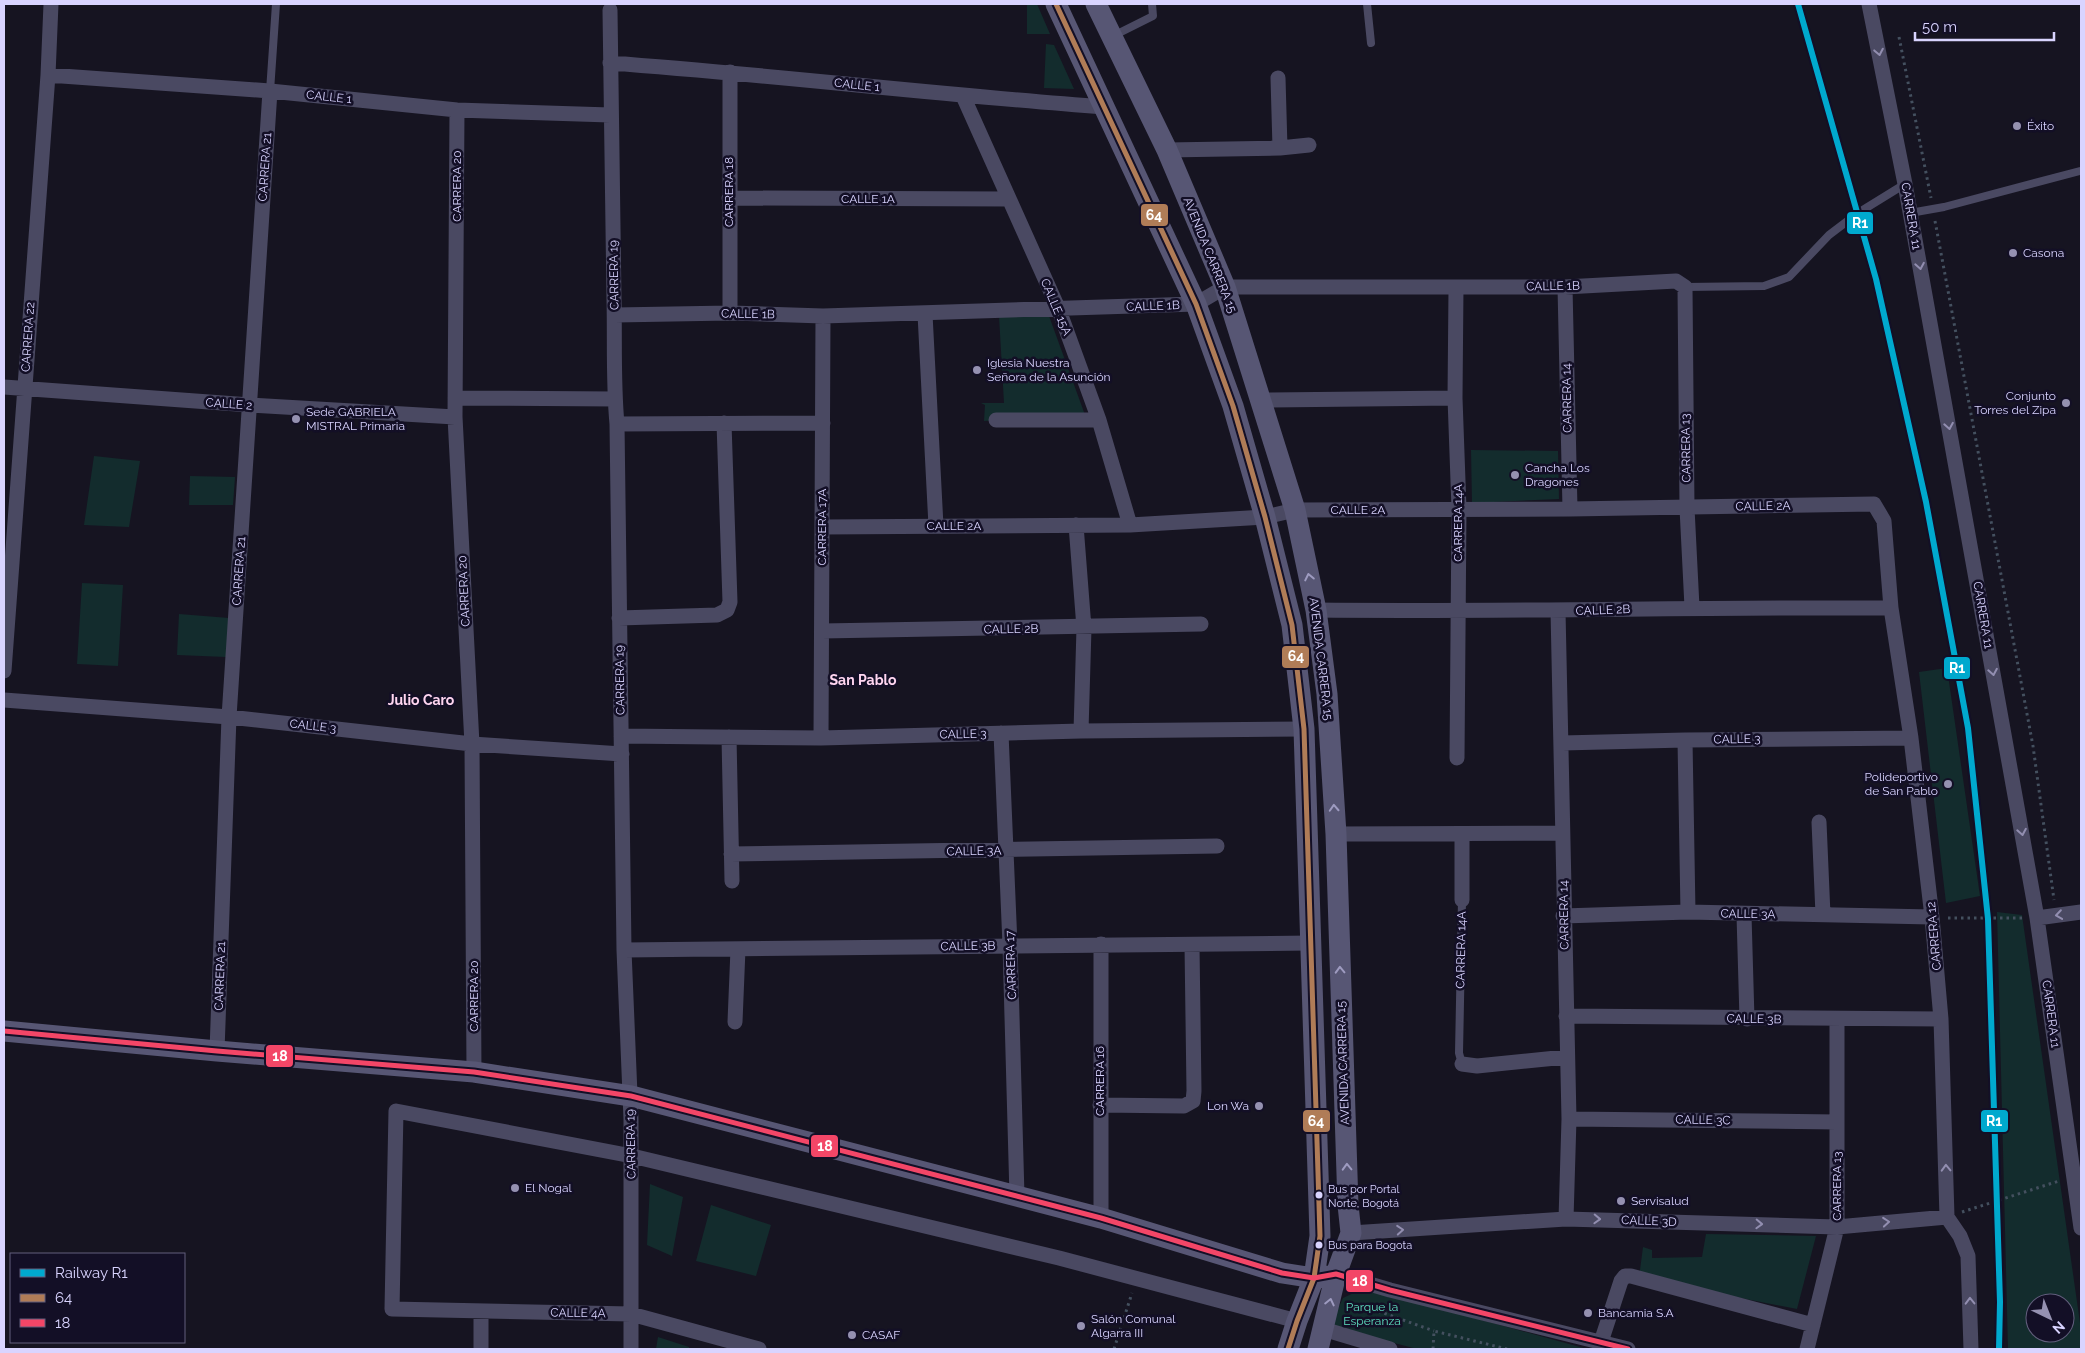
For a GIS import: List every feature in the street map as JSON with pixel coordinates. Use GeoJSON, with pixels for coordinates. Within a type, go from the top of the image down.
{"type":"FeatureCollection","features":[{"type":"Feature","properties":{"kind":"main road","name":"AVENIDA CARRERA 15"},"geometry":{"type":"LineString","coordinates":[[1056,4],[1196,304],[1233,406],[1265,517],[1292,625],[1304,728],[1320,1236],[1314,1278],[1296,1321],[1288,1349]]}},
{"type":"Feature","properties":{"kind":"main road","name":"AVENIDA CARRERA 15"},"geometry":{"type":"LineString","coordinates":[[1096,4],[1167,150],[1225,287],[1295,510],[1316,610],[1327,694],[1336,834],[1348,1205],[1351,1233],[1336,1274],[1325,1337]]}},
{"type":"Feature","properties":{"kind":"main road"},"geometry":{"type":"LineString","coordinates":[[4,1031],[217,1052],[474,1072],[631,1096],[1101,1218],[1282,1273],[1314,1278],[1336,1274]]}},
{"type":"Feature","properties":{"kind":"street","name":"CARRERA 22"},"geometry":{"type":"LineString","coordinates":[[4,671],[52,4]]}},
{"type":"Feature","properties":{"kind":"street","name":"CARRERA 11"},"geometry":{"type":"LineString","coordinates":[[1869,4],[1905,184],[2037,918],[2076,1166],[2081,1228]]}},
{"type":"Feature","properties":{"kind":"street","name":"CARRERA 19"},"geometry":{"type":"LineString","coordinates":[[610,10],[610,115],[615,314],[614,399],[617,424],[624,950],[632,1156],[631,1349]]}},
{"type":"Feature","properties":{"kind":"street","name":"CALLE 1"},"geometry":{"type":"LineString","coordinates":[[610,63],[730,72],[962,96],[1104,107]]}},
{"type":"Feature","properties":{"kind":"street","name":"CARRERA 18"},"geometry":{"type":"LineString","coordinates":[[730,72],[728,198],[730,313]]}},
{"type":"Feature","properties":{"kind":"street","name":"CALLE 1"},"geometry":{"type":"LineString","coordinates":[[48,76],[270,91],[457,110],[610,115]]}},
{"type":"Feature","properties":{"kind":"street"},"geometry":{"type":"LineString","coordinates":[[1278,78],[1280,148]]}},
{"type":"Feature","properties":{"kind":"street","name":"CARRERA 21"},"geometry":{"type":"LineString","coordinates":[[217,1052],[230,717],[270,91]]}},
{"type":"Feature","properties":{"kind":"street","name":"CALLE 15A"},"geometry":{"type":"LineString","coordinates":[[962,96],[1059,310],[1100,420],[1130,525]]}},
{"type":"Feature","properties":{"kind":"street","name":"CARRERA 20"},"geometry":{"type":"LineString","coordinates":[[457,110],[455,417],[472,744],[474,1072]]}},
{"type":"Feature","properties":{"kind":"street"},"geometry":{"type":"LineString","coordinates":[[1167,150],[1280,148],[1309,145]]}},
{"type":"Feature","properties":{"kind":"street","name":"CALLE 1A"},"geometry":{"type":"LineString","coordinates":[[728,198],[1008,199]]}},
{"type":"Feature","properties":{"kind":"street","name":"CALLE 1B"},"geometry":{"type":"LineString","coordinates":[[615,314],[730,313],[824,316],[1059,310],[1196,304],[1225,287],[1565,287],[1676,281],[1685,288]]}},
{"type":"Feature","properties":{"kind":"street","name":"CARRERA 14"},"geometry":{"type":"LineString","coordinates":[[1565,287],[1570,509]]}},
{"type":"Feature","properties":{"kind":"street","name":"CARRERA 14A"},"geometry":{"type":"LineString","coordinates":[[1456,288],[1455,398],[1459,509],[1458,758]]}},
{"type":"Feature","properties":{"kind":"street","name":"CARRERA 13"},"geometry":{"type":"LineString","coordinates":[[1685,288],[1687,508],[1692,608]]}},
{"type":"Feature","properties":{"kind":"street"},"geometry":{"type":"LineString","coordinates":[[926,314],[936,526]]}},
{"type":"Feature","properties":{"kind":"street","name":"CARRERA 17A"},"geometry":{"type":"LineString","coordinates":[[821,738],[824,316]]}},
{"type":"Feature","properties":{"kind":"street","name":"CALLE 2"},"geometry":{"type":"LineString","coordinates":[[4,387],[250,405],[455,417]]}},
{"type":"Feature","properties":{"kind":"street"},"geometry":{"type":"LineString","coordinates":[[455,398],[614,399]]}},
{"type":"Feature","properties":{"kind":"street"},"geometry":{"type":"LineString","coordinates":[[1260,400],[1455,398]]}},
{"type":"Feature","properties":{"kind":"street"},"geometry":{"type":"LineString","coordinates":[[996,420],[1100,420]]}},
{"type":"Feature","properties":{"kind":"street"},"geometry":{"type":"LineString","coordinates":[[619,618],[717,615],[727,610],[730,602],[724,423]]}},
{"type":"Feature","properties":{"kind":"street"},"geometry":{"type":"LineString","coordinates":[[617,424],[823,423]]}},
{"type":"Feature","properties":{"kind":"street","name":"CALLE 2A"},"geometry":{"type":"LineString","coordinates":[[822,526],[1130,525],[1265,517],[1295,510],[1687,508],[1874,504],[1884,521]]}},
{"type":"Feature","properties":{"kind":"street","name":"CARRERA 12"},"geometry":{"type":"LineString","coordinates":[[1884,521],[1891,608],[1911,738],[1932,917],[1941,1019],[1947,1216]]}},
{"type":"Feature","properties":{"kind":"street"},"geometry":{"type":"LineString","coordinates":[[1076,525],[1084,628],[1081,731]]}},
{"type":"Feature","properties":{"kind":"street","name":"CALLE 2B"},"geometry":{"type":"LineString","coordinates":[[1316,610],[1558,611],[1692,608],[1891,608]]}},
{"type":"Feature","properties":{"kind":"street","name":"CARRERA 14"},"geometry":{"type":"LineString","coordinates":[[1558,611],[1562,743],[1566,1057],[1569,1118],[1566,1219]]}},
{"type":"Feature","properties":{"kind":"street","name":"CALLE 2B"},"geometry":{"type":"LineString","coordinates":[[822,631],[1084,628],[1201,624]]}},
{"type":"Feature","properties":{"kind":"street","name":"CALLE 3"},"geometry":{"type":"LineString","coordinates":[[4,700],[230,717],[472,744],[622,754]]}},
{"type":"Feature","properties":{"kind":"street","name":"CALLE 3"},"geometry":{"type":"LineString","coordinates":[[622,736],[821,738],[1081,731],[1304,728]]}},
{"type":"Feature","properties":{"kind":"street","name":"CARRERA 17"},"geometry":{"type":"LineString","coordinates":[[1001,733],[1010,945],[1017,1196]]}},
{"type":"Feature","properties":{"kind":"street"},"geometry":{"type":"LineString","coordinates":[[729,737],[732,881]]}},
{"type":"Feature","properties":{"kind":"street","name":"CALLE 3"},"geometry":{"type":"LineString","coordinates":[[1562,743],[1911,738]]}},
{"type":"Feature","properties":{"kind":"street"},"geometry":{"type":"LineString","coordinates":[[1685,740],[1688,912]]}},
{"type":"Feature","properties":{"kind":"street"},"geometry":{"type":"LineString","coordinates":[[1819,822],[1823,915]]}},
{"type":"Feature","properties":{"kind":"street"},"geometry":{"type":"LineString","coordinates":[[1336,834],[1462,835],[1562,833]]}},
{"type":"Feature","properties":{"kind":"street","name":"CARRERA 14A"},"geometry":{"type":"LineString","coordinates":[[1462,835],[1462,900]]}},
{"type":"Feature","properties":{"kind":"street","name":"CALLE 3A"},"geometry":{"type":"LineString","coordinates":[[731,854],[1006,851],[1217,846]]}},
{"type":"Feature","properties":{"kind":"street","name":"CALLE 3A"},"geometry":{"type":"LineString","coordinates":[[1563,916],[1688,912],[1744,915],[1932,917]]}},
{"type":"Feature","properties":{"kind":"street"},"geometry":{"type":"LineString","coordinates":[[2037,918],[2081,912]]}},
{"type":"Feature","properties":{"kind":"street"},"geometry":{"type":"LineString","coordinates":[[1744,915],[1748,1019]]}},
{"type":"Feature","properties":{"kind":"street","name":"CALLE 3B"},"geometry":{"type":"LineString","coordinates":[[624,950],[1311,943]]}},
{"type":"Feature","properties":{"kind":"street","name":"CARRERA 16"},"geometry":{"type":"LineString","coordinates":[[1101,944],[1101,1218]]}},
{"type":"Feature","properties":{"kind":"street"},"geometry":{"type":"LineString","coordinates":[[1100,1105],[1184,1106],[1193,1101],[1192,945]]}},
{"type":"Feature","properties":{"kind":"street"},"geometry":{"type":"LineString","coordinates":[[735,1022],[738,949]]}},
{"type":"Feature","properties":{"kind":"street","name":"CALLE 3B"},"geometry":{"type":"LineString","coordinates":[[1566,1016],[1836,1020],[1941,1019]]}},
{"type":"Feature","properties":{"kind":"street","name":"CARRERA 13"},"geometry":{"type":"LineString","coordinates":[[1807,1349],[1837,1227],[1836,1020]]}},
{"type":"Feature","properties":{"kind":"street"},"geometry":{"type":"LineString","coordinates":[[1462,1064],[1477,1066],[1566,1057]]}},
{"type":"Feature","properties":{"kind":"street","name":"CALLE 4A"},"geometry":{"type":"LineString","coordinates":[[632,1156],[396,1111],[392,1308],[631,1314],[759,1349]]}},
{"type":"Feature","properties":{"kind":"street","name":"CALLE 3C"},"geometry":{"type":"LineString","coordinates":[[1569,1118],[1837,1122]]}},
{"type":"Feature","properties":{"kind":"street"},"geometry":{"type":"LineString","coordinates":[[632,1156],[1137,1277],[1296,1321]]}},
{"type":"Feature","properties":{"kind":"street"},"geometry":{"type":"LineString","coordinates":[[1947,1216],[1960,1236],[1968,1256],[1971,1349]]}},
{"type":"Feature","properties":{"kind":"street","name":"CALLE 3D"},"geometry":{"type":"LineString","coordinates":[[1351,1233],[1566,1219],[1837,1227],[1947,1216]]}},
{"type":"Feature","properties":{"kind":"street"},"geometry":{"type":"LineString","coordinates":[[1336,1274],[1390,1290],[1628,1349]]}},
{"type":"Feature","properties":{"kind":"street"},"geometry":{"type":"LineString","coordinates":[[1601,1342],[1624,1276],[1631,1276],[1813,1325]]}},
{"type":"Feature","properties":{"kind":"street"},"geometry":{"type":"LineString","coordinates":[[481,1311],[481,1349]]}},
{"type":"Feature","properties":{"kind":"street"},"geometry":{"type":"LineString","coordinates":[[1325,1337],[1390,1349]]}},
{"type":"Feature","properties":{"kind":"lane"},"geometry":{"type":"LineString","coordinates":[[270,91],[276,4]]}},
{"type":"Feature","properties":{"kind":"lane"},"geometry":{"type":"LineString","coordinates":[[1111,37],[1153,16],[1152,4]]}},
{"type":"Feature","properties":{"kind":"lane"},"geometry":{"type":"LineString","coordinates":[[1367,4],[1371,43]]}},
{"type":"Feature","properties":{"kind":"lane"},"geometry":{"type":"LineString","coordinates":[[1910,213],[1933,210],[2080,170]]}},
{"type":"Feature","properties":{"kind":"lane"},"geometry":{"type":"LineString","coordinates":[[1685,288],[1764,286],[1790,277],[1829,235],[1858,213],[1905,184]]}},
{"type":"Feature","properties":{"kind":"lane","name":"CARRERA 14A"},"geometry":{"type":"LineString","coordinates":[[1462,900],[1459,1053],[1462,1064]]}},
{"type":"Feature","properties":{"kind":"path"},"geometry":{"type":"LineString","coordinates":[[1898,37],[1933,210],[2033,746],[2056,916]]}},
{"type":"Feature","properties":{"kind":"path"},"geometry":{"type":"LineString","coordinates":[[1932,917],[1988,920],[2037,918]]}},
{"type":"Feature","properties":{"kind":"path"},"geometry":{"type":"LineString","coordinates":[[1947,1216],[2076,1166]]}},
{"type":"Feature","properties":{"kind":"path"},"geometry":{"type":"LineString","coordinates":[[1114,1349],[1137,1277]]}},
{"type":"Feature","properties":{"kind":"path"},"geometry":{"type":"LineString","coordinates":[[1325,1337],[1342,1310],[1354,1305],[1361,1305],[1434,1331],[1507,1349]]}},
{"type":"Feature","properties":{"kind":"path"},"geometry":{"type":"LineString","coordinates":[[1433,1349],[1434,1331]]}},
{"type":"Feature","properties":{"kind":"green space"},"geometry":{"type":"Polygon","coordinates":[[[1027,4],[1037,4],[1050,34],[1027,34],[1027,4]]]}},
{"type":"Feature","properties":{"kind":"green space"},"geometry":{"type":"Polygon","coordinates":[[[1046,44],[1054,45],[1074,89],[1044,88],[1046,44]]]}},
{"type":"Feature","properties":{"kind":"green space"},"geometry":{"type":"Polygon","coordinates":[[[999,316],[1049,316],[1085,415],[984,421],[985,405],[981,403],[1004,403],[999,316]]]}},
{"type":"Feature","properties":{"kind":"green space","name":"Cancha Los Dragones"},"geometry":{"type":"Polygon","coordinates":[[[1471,450],[1558,451],[1559,499],[1472,503],[1471,450]]]}},
{"type":"Feature","properties":{"kind":"green space"},"geometry":{"type":"Polygon","coordinates":[[[94,456],[140,461],[129,527],[84,525],[94,456]]]}},
{"type":"Feature","properties":{"kind":"green space"},"geometry":{"type":"Polygon","coordinates":[[[190,476],[235,477],[233,505],[189,505],[190,476]]]}},
{"type":"Feature","properties":{"kind":"green space"},"geometry":{"type":"Polygon","coordinates":[[[82,583],[123,585],[118,666],[77,664],[82,583]]]}},
{"type":"Feature","properties":{"kind":"green space"},"geometry":{"type":"Polygon","coordinates":[[[179,614],[229,618],[226,657],[177,655],[179,614]]]}},
{"type":"Feature","properties":{"kind":"green space","name":"Polideportivo de San Pablo"},"geometry":{"type":"Polygon","coordinates":[[[1947,668],[1980,896],[1946,903],[1919,672],[1947,668]]]}},
{"type":"Feature","properties":{"kind":"green space"},"geometry":{"type":"Polygon","coordinates":[[[1997,912],[2022,915],[2081,1330],[2081,1349],[2008,1349],[1997,912]]]}},
{"type":"Feature","properties":{"kind":"green space"},"geometry":{"type":"Polygon","coordinates":[[[650,1184],[683,1197],[672,1256],[647,1245],[650,1184]]]}},
{"type":"Feature","properties":{"kind":"green space"},"geometry":{"type":"Polygon","coordinates":[[[711,1205],[771,1225],[756,1276],[696,1261],[711,1205]]]}},
{"type":"Feature","properties":{"kind":"green space"},"geometry":{"type":"Polygon","coordinates":[[[1706,1234],[1816,1236],[1797,1309],[1639,1278],[1643,1247],[1652,1250],[1652,1258],[1702,1257],[1706,1234]]]}},
{"type":"Feature","properties":{"kind":"green space","name":"Parque la Esperanza"},"geometry":{"type":"Polygon","coordinates":[[[1360,1290],[1377,1291],[1587,1349],[1417,1349],[1330,1326],[1343,1298],[1360,1290]]]}},
{"type":"Feature","properties":{"kind":"green space"},"geometry":{"type":"Polygon","coordinates":[[[658,1337],[689,1347],[689,1349],[656,1349],[658,1337]]]}},
{"type":"Feature","properties":{"kind":"rail line","name":"R1"},"geometry":{"type":"LineString","coordinates":[[1798,4],[1876,279],[1926,502],[1968,728],[1988,919],[2000,1302],[1999,1349]]}},
{"type":"Feature","properties":{"kind":"transit line","name":"64"},"geometry":{"type":"LineString","coordinates":[[1056,4],[1196,304],[1233,406],[1265,517],[1292,625],[1304,729],[1320,1236],[1314,1278],[1288,1349]]}},
{"type":"Feature","properties":{"kind":"transit line","name":"18"},"geometry":{"type":"LineString","coordinates":[[4,1031],[474,1072],[631,1096],[1101,1218],[1282,1273],[1314,1278],[1336,1274],[1390,1290],[1628,1349]]}},
{"type":"Feature","properties":{"kind":"place","name":"Éxito"},"geometry":{"type":"Point","coordinates":[2017,126]}},
{"type":"Feature","properties":{"kind":"place","name":"Casona"},"geometry":{"type":"Point","coordinates":[2013,253]}},
{"type":"Feature","properties":{"kind":"place","name":"Iglesia Nuestra Señora de la Asunción"},"geometry":{"type":"Point","coordinates":[977,370]}},
{"type":"Feature","properties":{"kind":"place","name":"Conjunto Torres del Zipa"},"geometry":{"type":"Point","coordinates":[2066,403]}},
{"type":"Feature","properties":{"kind":"place","name":"Sede GABRIELA MISTRAL Primaria"},"geometry":{"type":"Point","coordinates":[296,419]}},
{"type":"Feature","properties":{"kind":"place","name":"Cancha Los Dragones"},"geometry":{"type":"Point","coordinates":[1515,475]}},
{"type":"Feature","properties":{"kind":"place","name":"Polideportivo de San Pablo"},"geometry":{"type":"Point","coordinates":[1948,784]}},
{"type":"Feature","properties":{"kind":"place","name":"Lon Wa"},"geometry":{"type":"Point","coordinates":[1259,1106]}},
{"type":"Feature","properties":{"kind":"place","name":"El Nogal"},"geometry":{"type":"Point","coordinates":[515,1188]}},
{"type":"Feature","properties":{"kind":"place","name":"Bus por Portal Norte, Bogotá"},"geometry":{"type":"Point","coordinates":[1319,1195]}},
{"type":"Feature","properties":{"kind":"place","name":"Servisalud"},"geometry":{"type":"Point","coordinates":[1621,1201]}},
{"type":"Feature","properties":{"kind":"place","name":"Bus para Bogota"},"geometry":{"type":"Point","coordinates":[1319,1245]}},
{"type":"Feature","properties":{"kind":"place","name":"Bancamia S.A"},"geometry":{"type":"Point","coordinates":[1588,1313]}},
{"type":"Feature","properties":{"kind":"place","name":"Salón Comunal Algarra III"},"geometry":{"type":"Point","coordinates":[1081,1326]}},
{"type":"Feature","properties":{"kind":"place","name":"CASAF"},"geometry":{"type":"Point","coordinates":[852,1335]}},
{"type":"Feature","properties":{"kind":"district","name":"San Pablo"},"geometry":{"type":"Point","coordinates":[863,680]}},
{"type":"Feature","properties":{"kind":"district","name":"Julio Caro"},"geometry":{"type":"Point","coordinates":[421,700]}}]}
